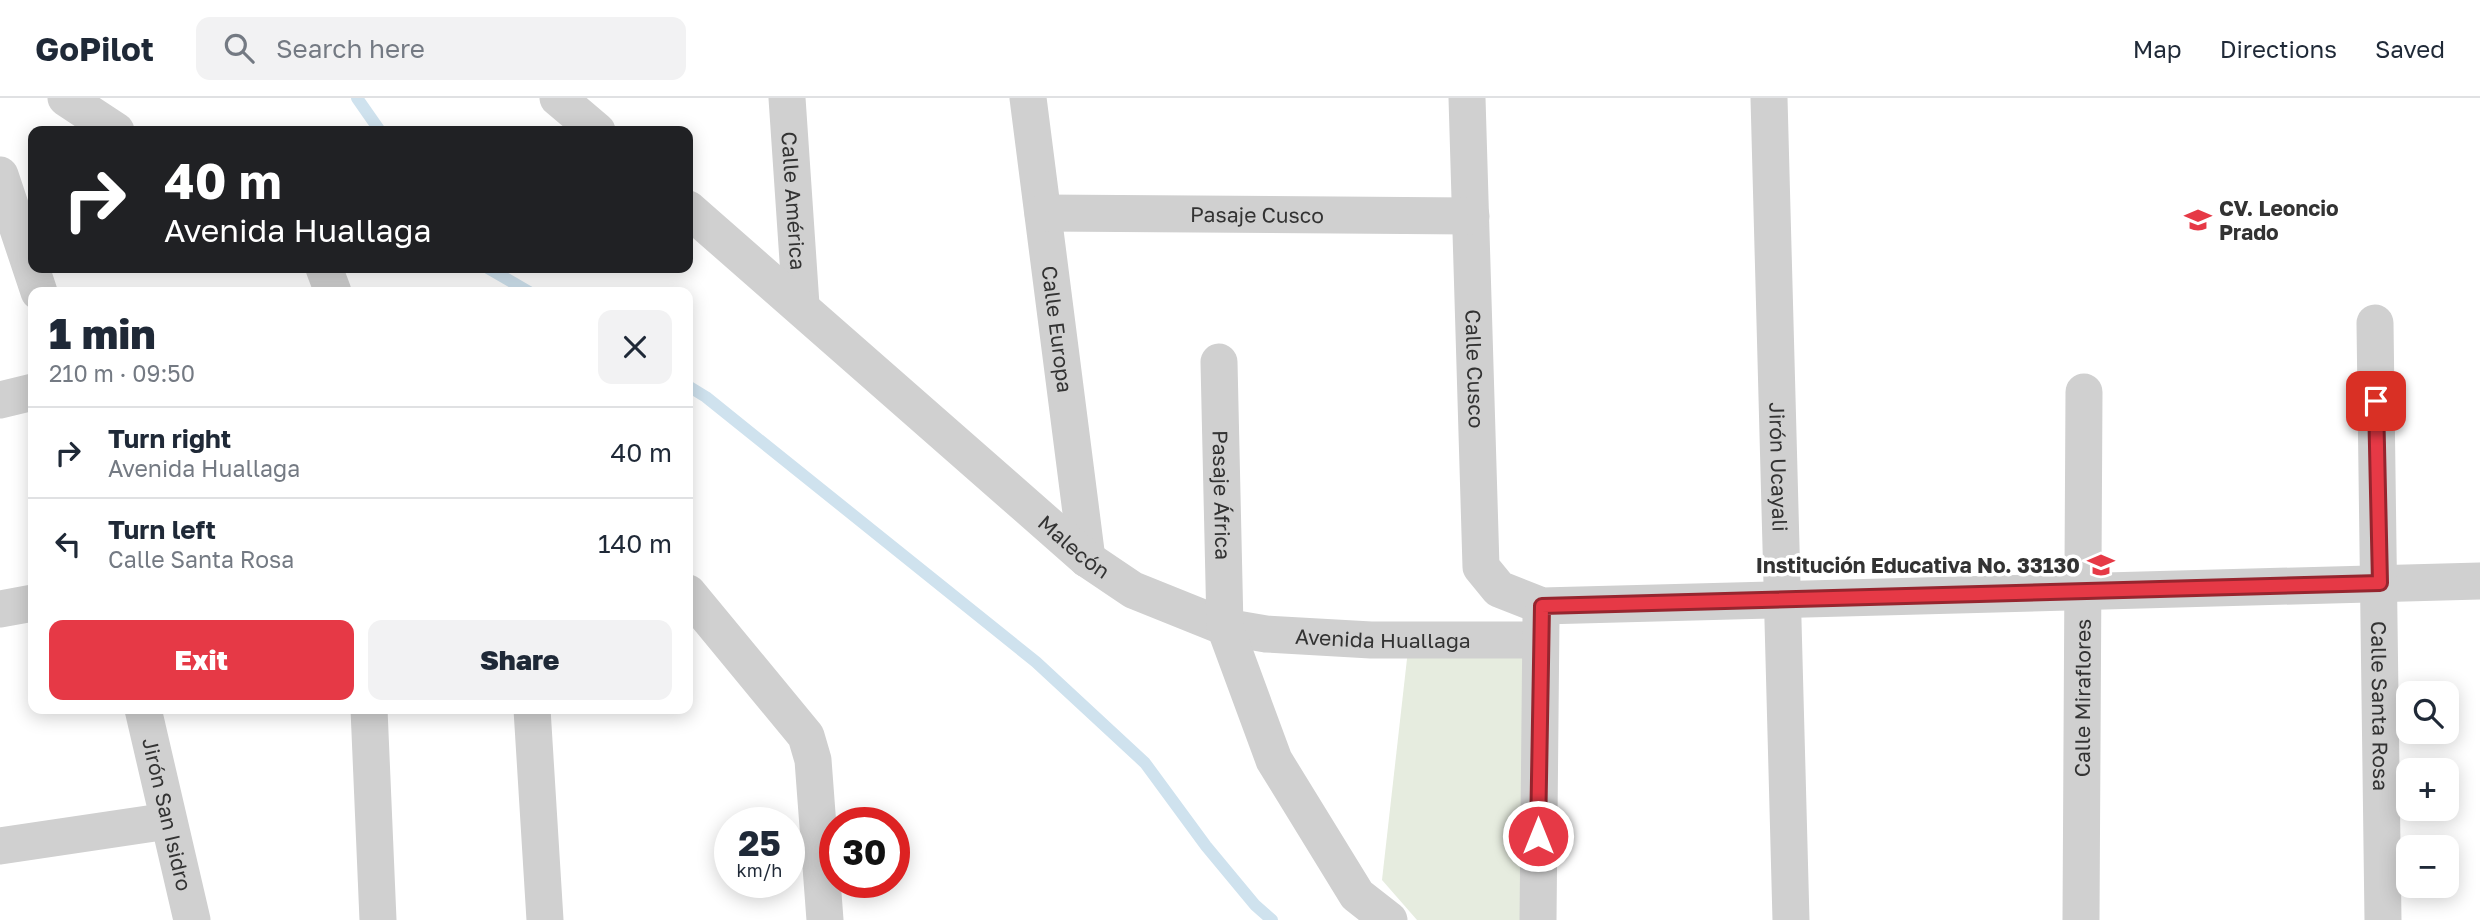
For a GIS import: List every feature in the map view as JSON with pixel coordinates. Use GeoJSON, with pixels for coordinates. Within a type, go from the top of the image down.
{"type":"FeatureCollection","features":[{"type":"Feature","properties":{"kind":"street"},"geometry":{"type":"LineString","coordinates":[[66,98],[108,126]]}},
{"type":"Feature","properties":{"kind":"street"},"geometry":{"type":"LineString","coordinates":[[558,98],[591,126]]}},
{"type":"Feature","properties":{"kind":"street","name":"Calle América"},"geometry":{"type":"LineString","coordinates":[[787,98],[801,305]]}},
{"type":"Feature","properties":{"kind":"street","name":"Calle Europa"},"geometry":{"type":"LineString","coordinates":[[1028,98],[1087,559]]}},
{"type":"Feature","properties":{"kind":"street","name":"Calle Cusco"},"geometry":{"type":"LineString","coordinates":[[1467,98],[1482,567],[1499,589],[1540,623]]}},
{"type":"Feature","properties":{"kind":"street","name":"Jirón Ucayali"},"geometry":{"type":"LineString","coordinates":[[1769,98],[1791,920]]}},
{"type":"Feature","properties":{"kind":"street"},"geometry":{"type":"LineString","coordinates":[[0,175],[28,259]]}},
{"type":"Feature","properties":{"kind":"street","name":"Malecón"},"geometry":{"type":"LineString","coordinates":[[693,213],[801,305],[1087,559],[1133,590],[1225,627]]}},
{"type":"Feature","properties":{"kind":"street","name":"Pasaje Cusco"},"geometry":{"type":"LineString","coordinates":[[1043,213],[1471,216]]}},
{"type":"Feature","properties":{"kind":"street","name":"Calle Santa Rosa"},"geometry":{"type":"LineString","coordinates":[[2375,323],[2383,920]]}},
{"type":"Feature","properties":{"kind":"street","name":"Pasaje África"},"geometry":{"type":"LineString","coordinates":[[1219,362],[1225,627]]}},
{"type":"Feature","properties":{"kind":"street","name":"Calle Miraflores"},"geometry":{"type":"LineString","coordinates":[[2081,920],[2084,392]]}},
{"type":"Feature","properties":{"kind":"street"},"geometry":{"type":"LineString","coordinates":[[0,400],[28,393]]}},
{"type":"Feature","properties":{"kind":"street","name":"Avenida Huallaga"},"geometry":{"type":"LineString","coordinates":[[1225,627],[1266,634],[1371,640],[1782,598],[2480,580]]}},
{"type":"Feature","properties":{"kind":"street"},"geometry":{"type":"LineString","coordinates":[[693,599],[806,736],[813,761],[825,920]]}},
{"type":"Feature","properties":{"kind":"street"},"geometry":{"type":"LineString","coordinates":[[0,609],[28,604]]}},
{"type":"Feature","properties":{"kind":"street"},"geometry":{"type":"LineString","coordinates":[[1538,920],[1540,623]]}},
{"type":"Feature","properties":{"kind":"street"},"geometry":{"type":"LineString","coordinates":[[1225,627],[1275,760],[1357,895],[1389,920]]}},
{"type":"Feature","properties":{"kind":"street","name":"Jirón San Isidro"},"geometry":{"type":"LineString","coordinates":[[144,714],[192,920]]}},
{"type":"Feature","properties":{"kind":"street"},"geometry":{"type":"LineString","coordinates":[[369,714],[379,920]]}},
{"type":"Feature","properties":{"kind":"street"},"geometry":{"type":"LineString","coordinates":[[532,714],[545,920]]}},
{"type":"Feature","properties":{"kind":"street"},"geometry":{"type":"LineString","coordinates":[[0,846],[168,821]]}},
{"type":"Feature","properties":{"kind":"shaded area"},"geometry":{"type":"Polygon","coordinates":[[[1408,650],[1531,652],[1528,920],[1417,920],[1382,880],[1408,650]]]}},
{"type":"Feature","properties":{"kind":"waterway"},"geometry":{"type":"LineString","coordinates":[[357,98],[377,126]]}},
{"type":"Feature","properties":{"kind":"waterway"},"geometry":{"type":"LineString","coordinates":[[497,273],[520,287]]}},
{"type":"Feature","properties":{"kind":"waterway"},"geometry":{"type":"LineString","coordinates":[[693,389],[1036,662],[1145,763],[1206,846],[1255,905],[1272,920]]}},
{"type":"Feature","properties":{"kind":"place","name":"CV. Leoncio Prado"},"geometry":{"type":"Point","coordinates":[2198,220]}},
{"type":"Feature","properties":{"kind":"place","name":"Institución Educativa No. 33130"},"geometry":{"type":"Point","coordinates":[2101,565]}},
{"type":"Feature","properties":{"kind":"route"},"geometry":{"type":"LineString","coordinates":[[1538,836],[1539,640],[1542,606],[2380,583],[2376,401]]}}]}
